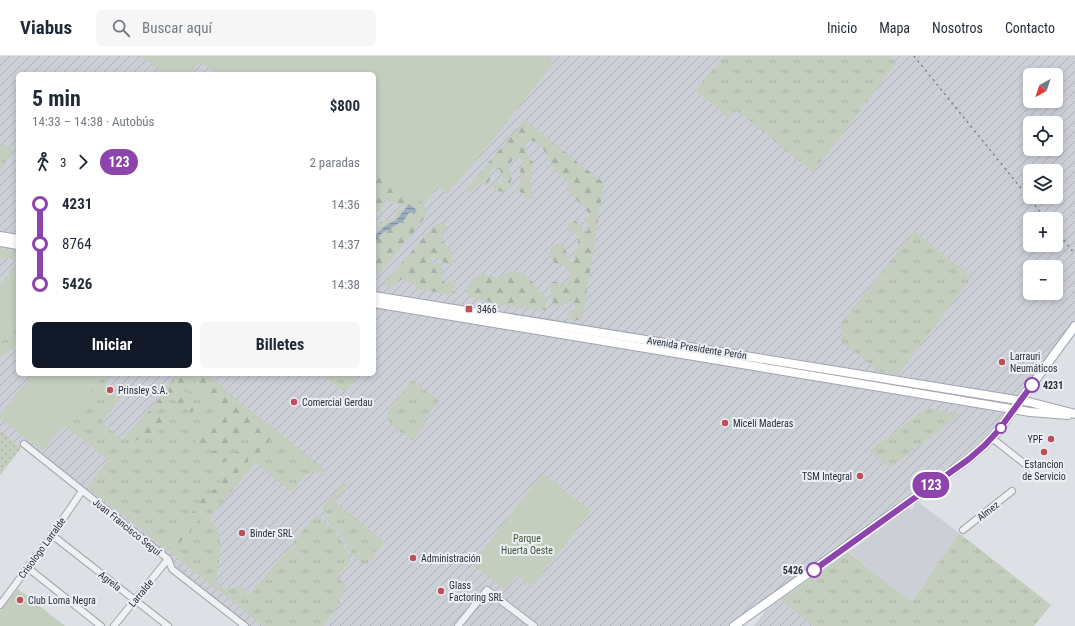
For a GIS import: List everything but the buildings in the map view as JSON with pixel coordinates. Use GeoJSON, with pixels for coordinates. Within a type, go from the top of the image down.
{"type":"FeatureCollection","features":[{"type":"Feature","properties":{"kind":"main road"},"geometry":{"type":"LineString","coordinates":[[0,236],[16,239]]}},
{"type":"Feature","properties":{"kind":"main road"},"geometry":{"type":"LineString","coordinates":[[0,242],[16,245]]}},
{"type":"Feature","properties":{"kind":"main road","name":"Avenida Presidente Perón"},"geometry":{"type":"LineString","coordinates":[[376,296],[1044,405],[1075,415]]}},
{"type":"Feature","properties":{"kind":"main road","name":"Avenida Presidente Perón"},"geometry":{"type":"LineString","coordinates":[[376,303],[1014,409],[1046,414],[1075,415]]}},
{"type":"Feature","properties":{"kind":"main road"},"geometry":{"type":"LineString","coordinates":[[734,626],[969,459],[985,445],[1014,409],[1075,326]]}},
{"type":"Feature","properties":{"kind":"street"},"geometry":{"type":"LineString","coordinates":[[992,438],[1035,472]]}},
{"type":"Feature","properties":{"kind":"street","name":"Juan Francisco Seguí"},"geometry":{"type":"LineString","coordinates":[[24,444],[168,559],[172,569],[246,626]]}},
{"type":"Feature","properties":{"kind":"street","name":"Crisologo Larralde"},"geometry":{"type":"LineString","coordinates":[[0,605],[52,535],[82,491]]}},
{"type":"Feature","properties":{"kind":"street","name":"Almez"},"geometry":{"type":"LineString","coordinates":[[963,530],[1012,491]]}},
{"type":"Feature","properties":{"kind":"street","name":"Agrela"},"geometry":{"type":"LineString","coordinates":[[52,535],[168,626]]}},
{"type":"Feature","properties":{"kind":"street","name":"Larralde"},"geometry":{"type":"LineString","coordinates":[[114,626],[168,559]]}},
{"type":"Feature","properties":{"kind":"street"},"geometry":{"type":"LineString","coordinates":[[28,568],[101,626]]}},
{"type":"Feature","properties":{"kind":"street"},"geometry":{"type":"LineString","coordinates":[[458,626],[488,590],[534,626]]}},
{"type":"Feature","properties":{"kind":"shaded area"},"geometry":{"type":"Polygon","coordinates":[[[0,56],[1075,56],[1075,326],[985,445],[734,626],[245,626],[172,569],[168,559],[23,444],[0,475],[0,56]]]}},
{"type":"Feature","properties":{"kind":"shaded area"},"geometry":{"type":"Polygon","coordinates":[[[918,502],[959,533],[912,602],[849,552],[908,508],[913,509],[915,504],[918,502]]]}},
{"type":"Feature","properties":{"kind":"shaded area"},"geometry":{"type":"Polygon","coordinates":[[[780,600],[813,626],[754,626],[766,610],[780,600]]]}},
{"type":"Feature","properties":{"kind":"green space"},"geometry":{"type":"Polygon","coordinates":[[[141,56],[547,56],[554,62],[496,136],[447,194],[438,187],[424,204],[376,167],[376,72],[214,72],[200,61],[192,72],[161,72],[141,56]]]}},
{"type":"Feature","properties":{"kind":"green space"},"geometry":{"type":"Polygon","coordinates":[[[724,56],[890,56],[896,64],[813,172],[736,110],[729,118],[695,90],[724,56]]]}},
{"type":"Feature","properties":{"kind":"green space"},"geometry":{"type":"Polygon","coordinates":[[[525,120],[604,183],[582,321],[568,318],[570,310],[575,310],[575,304],[569,301],[562,306],[553,304],[551,282],[557,282],[561,286],[569,280],[570,272],[564,265],[554,263],[549,255],[552,246],[560,242],[564,245],[568,260],[574,264],[574,252],[578,246],[578,236],[569,232],[568,225],[573,220],[582,225],[583,232],[588,231],[589,225],[584,220],[590,215],[569,191],[567,180],[555,169],[541,146],[531,140],[525,144],[526,151],[533,163],[530,183],[533,198],[526,199],[518,189],[521,179],[520,167],[525,163],[520,158],[513,159],[508,167],[512,175],[510,188],[503,192],[494,190],[493,185],[497,181],[501,185],[503,180],[500,170],[495,166],[490,172],[491,178],[487,185],[479,184],[474,190],[464,191],[525,120]]]}},
{"type":"Feature","properties":{"kind":"green space"},"geometry":{"type":"Polygon","coordinates":[[[5,145],[14,151],[0,170],[0,146],[5,145]]]}},
{"type":"Feature","properties":{"kind":"green space"},"geometry":{"type":"Polygon","coordinates":[[[376,167],[424,204],[426,216],[380,274],[376,273],[376,227],[381,222],[394,218],[398,209],[407,209],[385,199],[381,210],[376,211],[376,167]]]}},
{"type":"Feature","properties":{"kind":"green space"},"geometry":{"type":"Polygon","coordinates":[[[442,222],[448,228],[443,231],[442,237],[445,244],[452,249],[451,257],[454,264],[447,264],[438,258],[431,257],[432,262],[441,263],[443,270],[441,278],[446,284],[451,280],[455,283],[453,290],[455,292],[454,295],[417,289],[415,286],[416,284],[402,279],[393,286],[382,285],[432,228],[442,222]]]}},
{"type":"Feature","properties":{"kind":"green space"},"geometry":{"type":"Polygon","coordinates":[[[914,231],[972,277],[898,375],[880,372],[841,341],[841,323],[914,231]]]}},
{"type":"Feature","properties":{"kind":"green space"},"geometry":{"type":"Polygon","coordinates":[[[0,248],[16,251],[16,260],[0,257],[0,248]]]}},
{"type":"Feature","properties":{"kind":"green space"},"geometry":{"type":"Polygon","coordinates":[[[16,264],[16,323],[0,343],[0,285],[16,264]]]}},
{"type":"Feature","properties":{"kind":"green space"},"geometry":{"type":"Polygon","coordinates":[[[509,271],[521,273],[529,278],[546,299],[546,310],[517,308],[488,302],[469,296],[465,289],[475,277],[481,274],[499,277],[509,271]]]}},
{"type":"Feature","properties":{"kind":"green space"},"geometry":{"type":"Polygon","coordinates":[[[16,323],[16,345],[14,348],[0,357],[0,343],[16,323]]]}},
{"type":"Feature","properties":{"kind":"green space"},"geometry":{"type":"Polygon","coordinates":[[[30,376],[103,376],[43,451],[0,418],[0,415],[30,376]]]}},
{"type":"Feature","properties":{"kind":"green space"},"geometry":{"type":"Polygon","coordinates":[[[103,376],[109,380],[104,386],[120,399],[102,422],[123,440],[175,376],[209,376],[233,396],[219,417],[225,422],[239,401],[326,470],[323,474],[316,471],[305,475],[292,492],[255,463],[210,518],[220,535],[220,557],[216,580],[222,588],[235,588],[237,585],[250,595],[316,515],[332,528],[341,540],[350,561],[337,577],[347,586],[341,593],[344,594],[338,600],[341,603],[323,626],[263,626],[87,487],[108,460],[64,425],[103,376]]]}},
{"type":"Feature","properties":{"kind":"green space"},"geometry":{"type":"Polygon","coordinates":[[[178,376],[209,377],[273,430],[276,435],[261,448],[258,457],[249,460],[244,464],[219,500],[208,507],[199,520],[192,525],[191,532],[172,550],[167,546],[203,498],[216,488],[231,466],[238,459],[219,463],[209,461],[206,454],[216,450],[225,454],[237,452],[245,448],[254,440],[249,436],[239,436],[228,448],[219,445],[214,440],[220,434],[224,435],[235,424],[238,418],[235,413],[201,453],[195,453],[193,444],[222,404],[202,397],[196,392],[195,379],[185,387],[184,392],[190,391],[194,400],[194,410],[191,413],[168,396],[156,410],[164,419],[165,427],[160,426],[154,435],[146,434],[140,439],[132,442],[127,438],[178,376]]]}},
{"type":"Feature","properties":{"kind":"green space"},"geometry":{"type":"Polygon","coordinates":[[[324,376],[358,376],[347,390],[343,391],[324,376]]]}},
{"type":"Feature","properties":{"kind":"green space"},"geometry":{"type":"Polygon","coordinates":[[[412,380],[439,401],[423,421],[426,424],[413,441],[392,425],[387,417],[387,413],[412,380]]]}},
{"type":"Feature","properties":{"kind":"green space"},"geometry":{"type":"Polygon","coordinates":[[[927,408],[962,414],[890,468],[869,451],[927,408]]]}},
{"type":"Feature","properties":{"kind":"green space"},"geometry":{"type":"Polygon","coordinates":[[[0,431],[21,448],[0,475],[0,431]]]}},
{"type":"Feature","properties":{"kind":"green space","name":"Parque Huerta Oeste"},"geometry":{"type":"Polygon","coordinates":[[[543,473],[591,511],[532,587],[517,575],[505,590],[472,564],[543,473]]]}},
{"type":"Feature","properties":{"kind":"green space"},"geometry":{"type":"Polygon","coordinates":[[[343,482],[347,485],[335,502],[385,542],[378,550],[377,549],[374,552],[374,557],[365,565],[353,556],[343,537],[326,519],[329,515],[321,509],[343,482]]]}},
{"type":"Feature","properties":{"kind":"green space"},"geometry":{"type":"Polygon","coordinates":[[[959,533],[1051,605],[1034,626],[813,626],[780,600],[848,552],[912,602],[959,533]]]}},
{"type":"Feature","properties":{"kind":"green space","name":"Club Loma Negra"},"geometry":{"type":"Polygon","coordinates":[[[18,589],[65,626],[0,626],[0,611],[18,589]]]}},
{"type":"Feature","properties":{"kind":"water"},"geometry":{"type":"Polygon","coordinates":[[[409,204],[417,210],[414,214],[410,211],[404,220],[381,234],[376,241],[376,234],[385,226],[396,220],[409,204]]]}},
{"type":"Feature","properties":{"kind":"railway"},"geometry":{"type":"LineString","coordinates":[[914,56],[1040,212]]}},
{"type":"Feature","properties":{"kind":"railway"},"geometry":{"type":"LineString","coordinates":[[1063,239],[1075,254]]}},
{"type":"Feature","properties":{"kind":"bus line","name":"123"},"geometry":{"type":"LineString","coordinates":[[814,570],[969,459],[1001,428],[1032,385]]}},
{"type":"Feature","properties":{"kind":"place","name":"3466"},"geometry":{"type":"Point","coordinates":[469,309]}},
{"type":"Feature","properties":{"kind":"place","name":"Larrauri Neumáticos"},"geometry":{"type":"Point","coordinates":[1002,362]}},
{"type":"Feature","properties":{"kind":"place","name":"4231"},"geometry":{"type":"Point","coordinates":[1032,385]}},
{"type":"Feature","properties":{"kind":"place","name":"Prinsley S.A."},"geometry":{"type":"Point","coordinates":[110,390]}},
{"type":"Feature","properties":{"kind":"place","name":"Comercial Gerdau"},"geometry":{"type":"Point","coordinates":[294,402]}},
{"type":"Feature","properties":{"kind":"place","name":"Miceli Maderas"},"geometry":{"type":"Point","coordinates":[725,423]}},
{"type":"Feature","properties":{"kind":"place","name":"YPF"},"geometry":{"type":"Point","coordinates":[1051,439]}},
{"type":"Feature","properties":{"kind":"place","name":"Estancion de Servicio"},"geometry":{"type":"Point","coordinates":[1044,452]}},
{"type":"Feature","properties":{"kind":"place","name":"TSM Integral"},"geometry":{"type":"Point","coordinates":[860,476]}},
{"type":"Feature","properties":{"kind":"place","name":"Binder SRL"},"geometry":{"type":"Point","coordinates":[242,533]}},
{"type":"Feature","properties":{"kind":"place","name":"Administración"},"geometry":{"type":"Point","coordinates":[413,558]}},
{"type":"Feature","properties":{"kind":"place","name":"5426"},"geometry":{"type":"Point","coordinates":[814,570]}},
{"type":"Feature","properties":{"kind":"place","name":"Glass Factoring SRL"},"geometry":{"type":"Point","coordinates":[441,591]}},
{"type":"Feature","properties":{"kind":"place","name":"Club Loma Negra"},"geometry":{"type":"Point","coordinates":[20,600]}}]}
